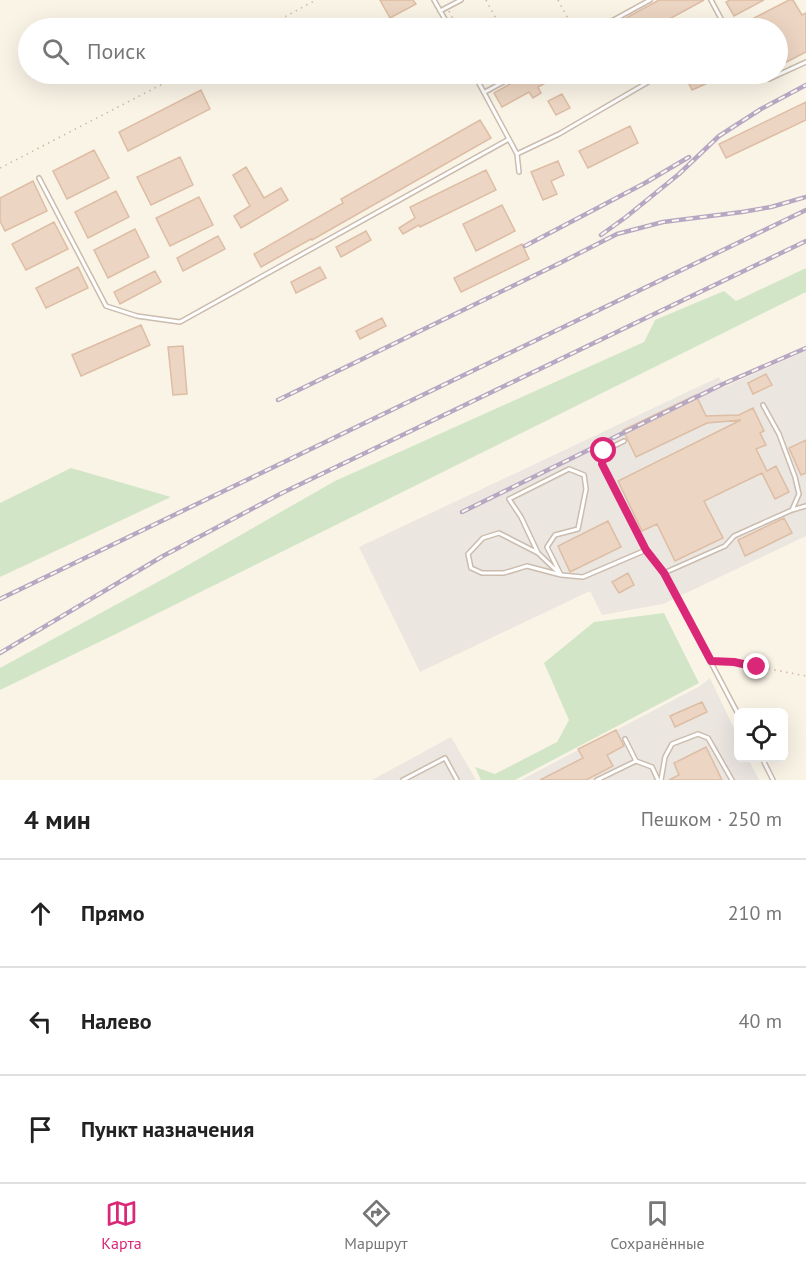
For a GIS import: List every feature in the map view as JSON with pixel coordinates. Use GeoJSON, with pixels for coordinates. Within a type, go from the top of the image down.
{"type":"FeatureCollection","features":[{"type":"Feature","properties":{"kind":"lane"},"geometry":{"type":"LineString","coordinates":[[434,0],[444,18]]}},
{"type":"Feature","properties":{"kind":"lane"},"geometry":{"type":"LineString","coordinates":[[440,11],[461,0]]}},
{"type":"Feature","properties":{"kind":"lane"},"geometry":{"type":"LineString","coordinates":[[617,18],[650,0]]}},
{"type":"Feature","properties":{"kind":"lane"},"geometry":{"type":"LineString","coordinates":[[711,0],[721,18]]}},
{"type":"Feature","properties":{"kind":"lane"},"geometry":{"type":"LineString","coordinates":[[788,70],[806,62]]}},
{"type":"Feature","properties":{"kind":"lane"},"geometry":{"type":"LineString","coordinates":[[480,84],[517,154],[519,172]]}},
{"type":"Feature","properties":{"kind":"lane"},"geometry":{"type":"LineString","coordinates":[[485,92],[500,84]]}},
{"type":"Feature","properties":{"kind":"lane"},"geometry":{"type":"LineString","coordinates":[[517,154],[559,134],[645,84]]}},
{"type":"Feature","properties":{"kind":"lane"},"geometry":{"type":"LineString","coordinates":[[39,178],[106,306],[137,316],[180,322],[509,140]]}},
{"type":"Feature","properties":{"kind":"lane"},"geometry":{"type":"LineString","coordinates":[[763,405],[779,434],[795,477],[799,494],[792,510]]}},
{"type":"Feature","properties":{"kind":"lane"},"geometry":{"type":"LineString","coordinates":[[624,441],[604,451],[602,464],[646,550],[664,573],[735,708]]}},
{"type":"Feature","properties":{"kind":"lane"},"geometry":{"type":"LineString","coordinates":[[538,553],[521,517],[509,499],[568,469],[584,474],[586,489],[578,529],[555,535],[547,547],[561,574]]}},
{"type":"Feature","properties":{"kind":"lane"},"geometry":{"type":"LineString","coordinates":[[664,573],[725,546],[734,536],[806,506]]}},
{"type":"Feature","properties":{"kind":"lane"},"geometry":{"type":"LineString","coordinates":[[561,574],[538,553],[500,533],[483,538],[468,554],[471,568],[482,573],[504,573],[527,566],[561,574],[583,577],[646,550]]}},
{"type":"Feature","properties":{"kind":"lane"},"geometry":{"type":"LineString","coordinates":[[660,780],[665,757],[672,744],[698,734],[708,738],[732,780]]}},
{"type":"Feature","properties":{"kind":"lane"},"geometry":{"type":"LineString","coordinates":[[625,739],[636,761],[652,767],[660,780]]}},
{"type":"Feature","properties":{"kind":"lane"},"geometry":{"type":"LineString","coordinates":[[403,780],[445,758],[457,780]]}},
{"type":"Feature","properties":{"kind":"lane"},"geometry":{"type":"LineString","coordinates":[[597,780],[636,761]]}},
{"type":"Feature","properties":{"kind":"lane"},"geometry":{"type":"LineString","coordinates":[[764,762],[773,780]]}},
{"type":"Feature","properties":{"kind":"path"},"geometry":{"type":"LineString","coordinates":[[283,18],[316,0]]}},
{"type":"Feature","properties":{"kind":"path"},"geometry":{"type":"LineString","coordinates":[[486,0],[496,18]]}},
{"type":"Feature","properties":{"kind":"path"},"geometry":{"type":"LineString","coordinates":[[558,0],[568,18]]}},
{"type":"Feature","properties":{"kind":"path"},"geometry":{"type":"LineString","coordinates":[[447,8],[452,18]]}},
{"type":"Feature","properties":{"kind":"path"},"geometry":{"type":"LineString","coordinates":[[0,168],[163,84]]}},
{"type":"Feature","properties":{"kind":"path"},"geometry":{"type":"LineString","coordinates":[[711,661],[734,662],[806,676]]}},
{"type":"Feature","properties":{"kind":"shaded area"},"geometry":{"type":"Polygon","coordinates":[[[806,351],[806,536],[663,604],[602,615],[590,591],[420,672],[359,547],[719,377],[724,387],[806,351]]]}},
{"type":"Feature","properties":{"kind":"shaded area"},"geometry":{"type":"Polygon","coordinates":[[[710,678],[734,729],[734,762],[750,762],[759,780],[521,780],[700,686],[710,678]]]}},
{"type":"Feature","properties":{"kind":"shaded area"},"geometry":{"type":"Polygon","coordinates":[[[451,737],[476,780],[372,780],[451,737]]]}},
{"type":"Feature","properties":{"kind":"green space"},"geometry":{"type":"Polygon","coordinates":[[[806,268],[806,292],[0,690],[0,668],[174,573],[335,481],[644,342],[655,320],[724,291],[736,301],[806,268]]]}},
{"type":"Feature","properties":{"kind":"green space"},"geometry":{"type":"Polygon","coordinates":[[[71,468],[171,497],[0,577],[0,503],[71,468]]]}},
{"type":"Feature","properties":{"kind":"green space"},"geometry":{"type":"Polygon","coordinates":[[[664,613],[699,683],[515,780],[481,780],[475,767],[495,774],[557,742],[569,720],[544,663],[594,622],[664,613]]]}},
{"type":"Feature","properties":{"kind":"building"},"geometry":{"type":"Polygon","coordinates":[[[380,0],[413,0],[416,4],[390,18],[380,0]]]}},
{"type":"Feature","properties":{"kind":"building"},"geometry":{"type":"Polygon","coordinates":[[[659,0],[704,0],[671,18],[626,18],[659,0]]]}},
{"type":"Feature","properties":{"kind":"building"},"geometry":{"type":"Polygon","coordinates":[[[764,0],[734,16],[726,2],[764,0]]]}},
{"type":"Feature","properties":{"kind":"building"},"geometry":{"type":"Polygon","coordinates":[[[793,0],[802,15],[806,13],[806,52],[788,61],[788,18],[754,18],[793,0]]]}},
{"type":"Feature","properties":{"kind":"building"},"geometry":{"type":"Polygon","coordinates":[[[510,84],[544,84],[538,87],[541,93],[533,98],[529,92],[502,107],[494,93],[510,84]]]}},
{"type":"Feature","properties":{"kind":"building"},"geometry":{"type":"Polygon","coordinates":[[[689,84],[706,84],[692,90],[689,84]]]}},
{"type":"Feature","properties":{"kind":"building"},"geometry":{"type":"Polygon","coordinates":[[[201,90],[210,109],[128,151],[119,132],[201,90]]]}},
{"type":"Feature","properties":{"kind":"building"},"geometry":{"type":"Polygon","coordinates":[[[562,94],[570,108],[556,115],[548,101],[562,94]]]}},
{"type":"Feature","properties":{"kind":"building"},"geometry":{"type":"Polygon","coordinates":[[[806,102],[806,120],[726,158],[719,144],[806,102]]]}},
{"type":"Feature","properties":{"kind":"building"},"geometry":{"type":"Polygon","coordinates":[[[480,120],[491,138],[261,267],[254,254],[343,203],[341,199],[480,120]]]}},
{"type":"Feature","properties":{"kind":"building"},"geometry":{"type":"Polygon","coordinates":[[[630,126],[638,143],[588,168],[579,151],[630,126]]]}},
{"type":"Feature","properties":{"kind":"building"},"geometry":{"type":"Polygon","coordinates":[[[94,150],[109,178],[67,199],[53,171],[94,150]]]}},
{"type":"Feature","properties":{"kind":"building"},"geometry":{"type":"Polygon","coordinates":[[[180,157],[193,185],[151,205],[137,177],[180,157]]]}},
{"type":"Feature","properties":{"kind":"building"},"geometry":{"type":"Polygon","coordinates":[[[558,161],[564,175],[551,181],[557,194],[543,200],[531,172],[558,161]]]}},
{"type":"Feature","properties":{"kind":"building"},"geometry":{"type":"Polygon","coordinates":[[[246,167],[264,198],[281,188],[288,200],[241,228],[234,216],[250,206],[233,175],[246,167]]]}},
{"type":"Feature","properties":{"kind":"building"},"geometry":{"type":"Polygon","coordinates":[[[486,170],[496,190],[403,234],[399,228],[415,218],[410,207],[486,170]]]}},
{"type":"Feature","properties":{"kind":"building"},"geometry":{"type":"Polygon","coordinates":[[[33,181],[47,211],[5,231],[0,221],[0,198],[33,181]]]}},
{"type":"Feature","properties":{"kind":"building"},"geometry":{"type":"Polygon","coordinates":[[[116,191],[129,217],[88,238],[75,212],[116,191]]]}},
{"type":"Feature","properties":{"kind":"building"},"geometry":{"type":"Polygon","coordinates":[[[199,197],[213,225],[170,246],[156,218],[199,197]]]}},
{"type":"Feature","properties":{"kind":"building"},"geometry":{"type":"Polygon","coordinates":[[[502,205],[515,231],[476,251],[463,224],[502,205]]]}},
{"type":"Feature","properties":{"kind":"building"},"geometry":{"type":"Polygon","coordinates":[[[54,222],[68,249],[26,270],[12,244],[54,222]]]}},
{"type":"Feature","properties":{"kind":"building"},"geometry":{"type":"Polygon","coordinates":[[[135,229],[149,257],[108,278],[94,250],[135,229]]]}},
{"type":"Feature","properties":{"kind":"building"},"geometry":{"type":"Polygon","coordinates":[[[366,231],[371,240],[341,257],[336,247],[366,231]]]}},
{"type":"Feature","properties":{"kind":"building"},"geometry":{"type":"Polygon","coordinates":[[[218,236],[225,249],[183,271],[177,258],[218,236]]]}},
{"type":"Feature","properties":{"kind":"building"},"geometry":{"type":"Polygon","coordinates":[[[522,244],[529,259],[461,292],[454,278],[522,244]]]}},
{"type":"Feature","properties":{"kind":"building"},"geometry":{"type":"Polygon","coordinates":[[[78,267],[88,288],[46,308],[36,288],[78,267]]]}},
{"type":"Feature","properties":{"kind":"building"},"geometry":{"type":"Polygon","coordinates":[[[320,267],[326,278],[296,293],[291,282],[320,267]]]}},
{"type":"Feature","properties":{"kind":"building"},"geometry":{"type":"Polygon","coordinates":[[[155,271],[161,282],[120,304],[114,292],[155,271]]]}},
{"type":"Feature","properties":{"kind":"building"},"geometry":{"type":"Polygon","coordinates":[[[382,318],[386,326],[360,339],[356,331],[382,318]]]}},
{"type":"Feature","properties":{"kind":"building"},"geometry":{"type":"Polygon","coordinates":[[[141,325],[150,345],[81,376],[72,355],[141,325]]]}},
{"type":"Feature","properties":{"kind":"building"},"geometry":{"type":"Polygon","coordinates":[[[183,346],[187,394],[173,395],[168,347],[183,346]]]}},
{"type":"Feature","properties":{"kind":"building"},"geometry":{"type":"Polygon","coordinates":[[[766,374],[772,385],[753,394],[748,383],[766,374]]]}},
{"type":"Feature","properties":{"kind":"building"},"geometry":{"type":"Polygon","coordinates":[[[696,395],[706,416],[739,415],[753,408],[764,431],[760,433],[766,445],[756,449],[767,471],[776,466],[789,492],[775,499],[762,473],[704,501],[723,538],[675,561],[657,524],[642,531],[618,481],[741,420],[707,423],[636,457],[623,430],[696,395]]]}},
{"type":"Feature","properties":{"kind":"building"},"geometry":{"type":"Polygon","coordinates":[[[806,440],[806,473],[801,475],[789,448],[806,440]]]}},
{"type":"Feature","properties":{"kind":"building"},"geometry":{"type":"Polygon","coordinates":[[[784,518],[792,533],[745,556],[738,540],[784,518]]]}},
{"type":"Feature","properties":{"kind":"building"},"geometry":{"type":"Polygon","coordinates":[[[608,521],[621,547],[570,572],[558,546],[608,521]]]}},
{"type":"Feature","properties":{"kind":"building"},"geometry":{"type":"Polygon","coordinates":[[[628,573],[634,585],[619,593],[612,582],[628,573]]]}},
{"type":"Feature","properties":{"kind":"building"},"geometry":{"type":"Polygon","coordinates":[[[702,702],[707,712],[675,727],[670,716],[702,702]]]}},
{"type":"Feature","properties":{"kind":"building"},"geometry":{"type":"Polygon","coordinates":[[[616,730],[624,746],[607,755],[613,766],[586,780],[540,780],[583,758],[578,749],[616,730]]]}},
{"type":"Feature","properties":{"kind":"building"},"geometry":{"type":"Polygon","coordinates":[[[706,747],[722,780],[669,780],[679,775],[674,763],[706,747]]]}},
{"type":"Feature","properties":{"kind":"railway"},"geometry":{"type":"LineString","coordinates":[[601,235],[679,174],[719,136],[761,109],[806,85]]}},
{"type":"Feature","properties":{"kind":"railway"},"geometry":{"type":"LineString","coordinates":[[525,246],[645,183],[689,157]]}},
{"type":"Feature","properties":{"kind":"railway"},"geometry":{"type":"LineString","coordinates":[[278,400],[617,234],[663,222],[771,207],[806,197]]}},
{"type":"Feature","properties":{"kind":"railway"},"geometry":{"type":"LineString","coordinates":[[0,599],[806,210]]}},
{"type":"Feature","properties":{"kind":"railway"},"geometry":{"type":"LineString","coordinates":[[0,653],[163,556],[282,493],[806,241]]}},
{"type":"Feature","properties":{"kind":"railway"},"geometry":{"type":"LineString","coordinates":[[462,512],[723,384],[806,348]]}},
{"type":"Feature","properties":{"kind":"route"},"geometry":{"type":"LineString","coordinates":[[604,451],[602,464],[646,550],[664,573],[711,661],[734,662],[757,667]]}}]}
